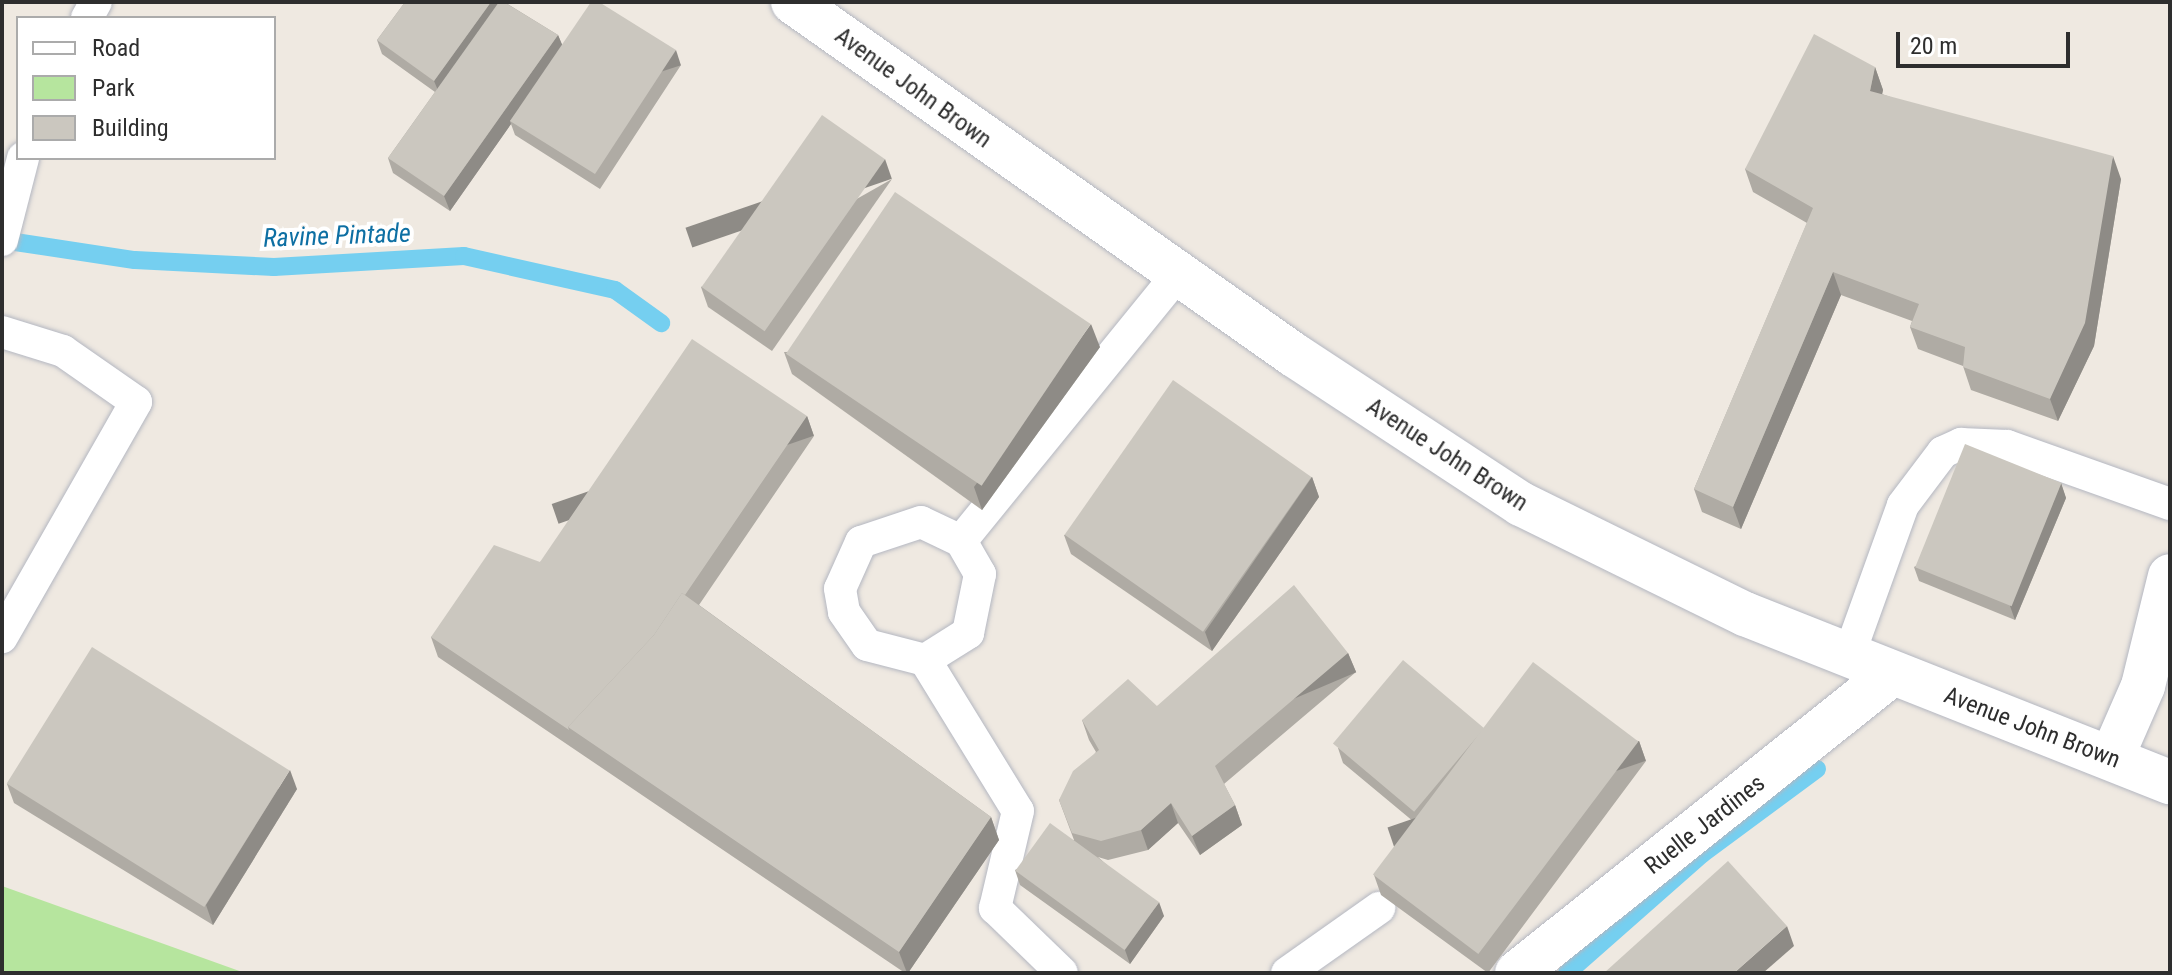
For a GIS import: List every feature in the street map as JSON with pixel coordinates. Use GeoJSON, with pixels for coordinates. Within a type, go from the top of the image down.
{"type":"FeatureCollection","features":[{"type":"Feature","properties":{"kind":"main road","name":"Avenue John Brown"},"geometry":{"type":"LineString","coordinates":[[793,2],[1433,451],[1521,504],[1675,583],[1891,674],[2170,782]]}},
{"type":"Feature","properties":{"kind":"main road"},"geometry":{"type":"LineString","coordinates":[[2112,757],[2143,686],[2170,576]]}},
{"type":"Feature","properties":{"kind":"main road","name":"Ruelle Jardines"},"geometry":{"type":"LineString","coordinates":[[1517,973],[1891,674]]}},
{"type":"Feature","properties":{"kind":"lane"},"geometry":{"type":"LineString","coordinates":[[2,240],[20,168]]}},
{"type":"Feature","properties":{"kind":"lane"},"geometry":{"type":"LineString","coordinates":[[961,541],[1180,272]]}},
{"type":"Feature","properties":{"kind":"lane"},"geometry":{"type":"LineString","coordinates":[[2,332],[63,351],[136,402],[2,637]]}},
{"type":"Feature","properties":{"kind":"lane"},"geometry":{"type":"LineString","coordinates":[[1849,655],[1903,505],[1943,452],[1961,444],[2007,446],[2170,504]]}},
{"type":"Feature","properties":{"kind":"lane"},"geometry":{"type":"LineString","coordinates":[[925,660],[968,633],[980,574],[961,541],[921,522],[861,542],[840,589],[844,612],[867,645],[925,660],[1018,811],[995,908],[1062,973]]}},
{"type":"Feature","properties":{"kind":"lane"},"geometry":{"type":"LineString","coordinates":[[1287,973],[1379,908]]}},
{"type":"Feature","properties":{"kind":"green space"},"geometry":{"type":"Polygon","coordinates":[[[2,886],[245,973],[2,973],[2,886]]]}},
{"type":"Feature","properties":{"kind":"building"},"geometry":{"type":"Polygon","coordinates":[[[405,2],[491,2],[434,81],[377,40],[405,2]]]}},
{"type":"Feature","properties":{"kind":"building"},"geometry":{"type":"Polygon","coordinates":[[[499,2],[504,2],[558,35],[444,196],[388,158],[499,2]]]}},
{"type":"Feature","properties":{"kind":"building"},"geometry":{"type":"Polygon","coordinates":[[[591,2],[599,2],[676,50],[595,174],[510,121],[591,2]]]}},
{"type":"Feature","properties":{"kind":"building"},"geometry":{"type":"Polygon","coordinates":[[[1814,34],[1875,67],[1870,91],[2113,156],[2085,323],[2050,399],[1963,367],[1965,347],[1910,327],[1919,304],[1833,272],[1733,507],[1694,489],[1813,208],[1745,169],[1814,34]]]}},
{"type":"Feature","properties":{"kind":"building"},"geometry":{"type":"Polygon","coordinates":[[[822,115],[885,159],[765,331],[702,287],[822,115]]]}},
{"type":"Feature","properties":{"kind":"building"},"geometry":{"type":"Polygon","coordinates":[[[895,192],[1091,324],[982,486],[786,354],[895,192]]]}},
{"type":"Feature","properties":{"kind":"building"},"geometry":{"type":"Polygon","coordinates":[[[692,339],[807,416],[685,595],[682,593],[654,635],[568,727],[569,730],[431,637],[494,545],[540,562],[692,339]]]}},
{"type":"Feature","properties":{"kind":"building"},"geometry":{"type":"Polygon","coordinates":[[[1173,380],[1311,477],[1203,632],[1065,535],[1173,380]]]}},
{"type":"Feature","properties":{"kind":"building"},"geometry":{"type":"Polygon","coordinates":[[[1965,444],[2061,483],[2012,606],[1915,567],[1965,444]]]}},
{"type":"Feature","properties":{"kind":"building"},"geometry":{"type":"Polygon","coordinates":[[[1294,585],[1348,653],[1215,766],[1235,805],[1192,836],[1171,803],[1141,830],[1101,841],[1072,833],[1059,800],[1073,771],[1099,750],[1082,720],[1128,679],[1157,706],[1294,585]]]}},
{"type":"Feature","properties":{"kind":"building"},"geometry":{"type":"Polygon","coordinates":[[[682,593],[991,817],[899,952],[568,727],[654,635],[682,593]]]}},
{"type":"Feature","properties":{"kind":"building"},"geometry":{"type":"Polygon","coordinates":[[[92,647],[290,770],[204,907],[7,784],[92,647]]]}},
{"type":"Feature","properties":{"kind":"building"},"geometry":{"type":"Polygon","coordinates":[[[1403,660],[1484,728],[1414,812],[1333,743],[1403,660]]]}},
{"type":"Feature","properties":{"kind":"building"},"geometry":{"type":"Polygon","coordinates":[[[1533,662],[1638,741],[1478,954],[1373,874],[1533,662]]]}},
{"type":"Feature","properties":{"kind":"building"},"geometry":{"type":"Polygon","coordinates":[[[1050,823],[1159,902],[1125,950],[1015,871],[1050,823]]]}},
{"type":"Feature","properties":{"kind":"building"},"geometry":{"type":"Polygon","coordinates":[[[1728,861],[1787,926],[1734,973],[1604,973],[1728,861]]]}},
{"type":"Feature","properties":{"kind":"waterway","name":"Ravine Pintade"},"geometry":{"type":"LineString","coordinates":[[2,240],[135,260],[274,267],[464,256],[615,290],[661,323]]}},
{"type":"Feature","properties":{"kind":"waterway"},"geometry":{"type":"LineString","coordinates":[[1567,973],[1702,854],[1817,769]]}}]}
